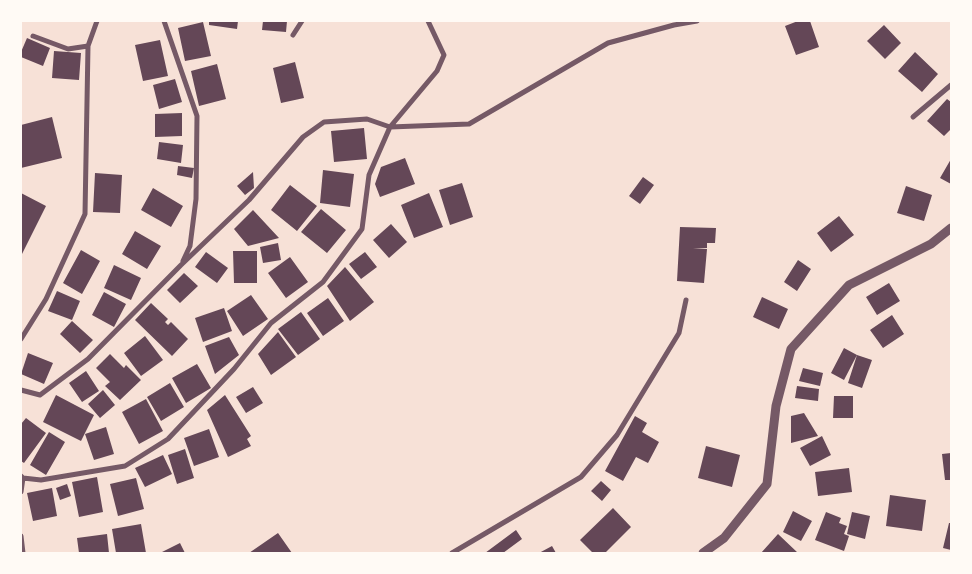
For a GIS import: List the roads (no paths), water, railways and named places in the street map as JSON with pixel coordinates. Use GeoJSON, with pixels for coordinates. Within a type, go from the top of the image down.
{"type":"FeatureCollection","features":[{"type":"Feature","properties":{"kind":"street"},"geometry":{"type":"LineString","coordinates":[[21,339],[46,299],[85,214],[88,46],[97,21]]}},
{"type":"Feature","properties":{"kind":"street"},"geometry":{"type":"LineString","coordinates":[[164,21],[197,116],[196,200],[190,246],[181,265]]}},
{"type":"Feature","properties":{"kind":"street"},"geometry":{"type":"LineString","coordinates":[[292,35],[302,21]]}},
{"type":"Feature","properties":{"kind":"street"},"geometry":{"type":"LineString","coordinates":[[21,492],[22,477],[41,480],[125,466],[168,439],[234,369],[271,324],[323,282],[362,229],[369,175],[390,127],[437,70],[444,54],[428,21]]}},
{"type":"Feature","properties":{"kind":"street"},"geometry":{"type":"LineString","coordinates":[[21,390],[40,394],[88,359],[181,265],[250,200],[303,138],[324,122],[367,120],[390,127],[469,124],[608,43],[674,25],[697,21]]}},
{"type":"Feature","properties":{"kind":"street"},"geometry":{"type":"LineString","coordinates":[[33,36],[68,48],[88,46]]}},
{"type":"Feature","properties":{"kind":"street"},"geometry":{"type":"LineString","coordinates":[[913,116],[951,85]]}},
{"type":"Feature","properties":{"kind":"street"},"geometry":{"type":"LineString","coordinates":[[703,553],[724,538],[767,484],[776,406],[791,349],[848,285],[931,244],[951,228]]}},
{"type":"Feature","properties":{"kind":"street"},"geometry":{"type":"LineString","coordinates":[[452,553],[582,477],[617,435],[679,332],[686,300]]}},
{"type":"Feature","properties":{"kind":"street"},"geometry":{"type":"LineString","coordinates":[[21,536],[23,553]]}}]}
